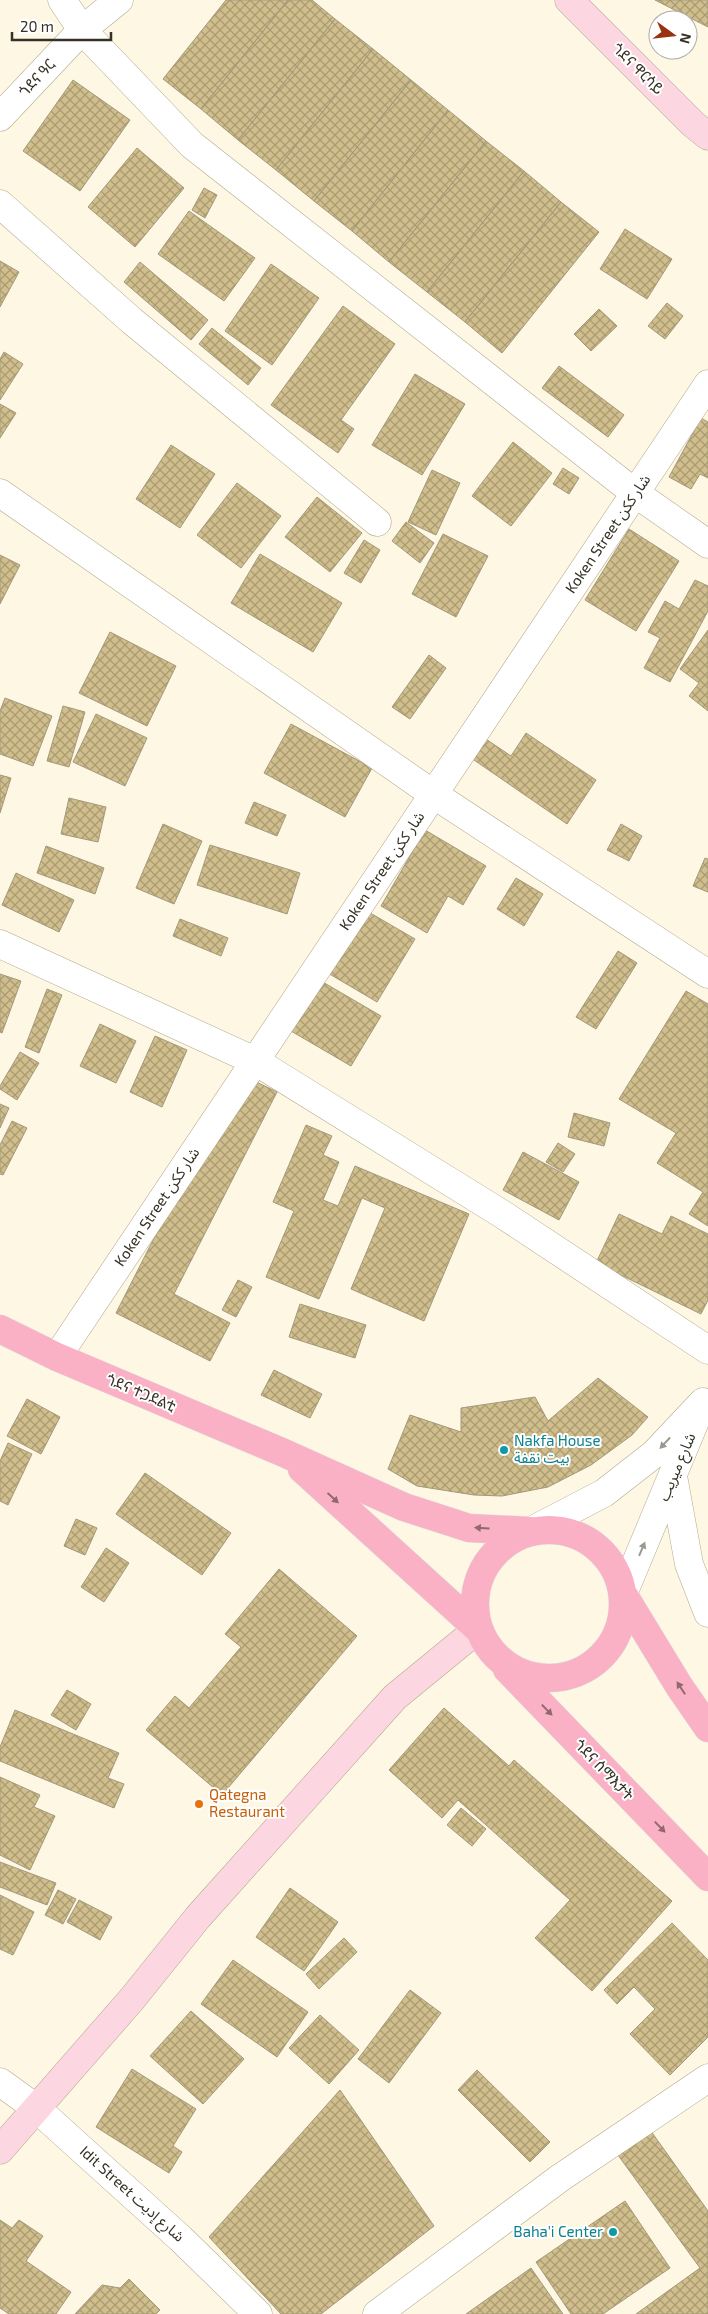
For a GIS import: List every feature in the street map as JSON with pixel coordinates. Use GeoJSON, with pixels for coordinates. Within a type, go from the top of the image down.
{"type":"FeatureCollection","features":[{"type":"Feature","properties":{"kind":"main road","name":"ጎደና ተጋደልቲ"},"geometry":{"type":"LineString","coordinates":[[0,1329],[57,1357],[284,1453],[404,1507],[469,1528],[531,1532]]}},
{"type":"Feature","properties":{"kind":"main road","name":"ጎደና ተጋደልቲ"},"geometry":{"type":"LineString","coordinates":[[284,1453],[478,1630]]}},
{"type":"Feature","properties":{"kind":"main road"},"geometry":{"type":"LineString","coordinates":[[623,1594],[622,1619],[613,1644],[596,1663],[574,1675],[549,1680],[523,1675],[501,1662],[488,1647],[478,1630],[474,1605],[478,1580],[490,1558],[508,1541],[531,1532],[556,1530],[580,1535],[601,1550],[616,1570],[623,1594],[679,1686],[708,1728]]}},
{"type":"Feature","properties":{"kind":"main road","name":"ጎደና ሰማእታት"},"geometry":{"type":"LineString","coordinates":[[501,1662],[708,1877]]}},
{"type":"Feature","properties":{"kind":"street"},"geometry":{"type":"LineString","coordinates":[[62,0],[82,30],[192,145],[635,493],[708,544]]}},
{"type":"Feature","properties":{"kind":"street","name":"ጎደና ዓር"},"geometry":{"type":"LineString","coordinates":[[0,117],[82,30],[119,0]]}},
{"type":"Feature","properties":{"kind":"street","name":"ጎደና ዋርሳይ"},"geometry":{"type":"LineString","coordinates":[[569,0],[693,124],[708,136]]}},
{"type":"Feature","properties":{"kind":"street"},"geometry":{"type":"LineString","coordinates":[[0,204],[132,321],[377,522]]}},
{"type":"Feature","properties":{"kind":"street","name":"Koken Street شار ككن"},"geometry":{"type":"LineString","coordinates":[[57,1357],[708,384]]}},
{"type":"Feature","properties":{"kind":"street"},"geometry":{"type":"LineString","coordinates":[[0,493],[433,794],[708,974]]}},
{"type":"Feature","properties":{"kind":"street"},"geometry":{"type":"LineString","coordinates":[[0,944],[255,1061],[502,1214],[708,1350]]}},
{"type":"Feature","properties":{"kind":"street","name":"شارع ميريب"},"geometry":{"type":"LineString","coordinates":[[623,1594],[706,1398]]}},
{"type":"Feature","properties":{"kind":"street","name":"شارع ميريب"},"geometry":{"type":"LineString","coordinates":[[531,1532],[604,1492],[654,1454],[706,1398]]}},
{"type":"Feature","properties":{"kind":"street"},"geometry":{"type":"LineString","coordinates":[[673,1476],[689,1564],[708,1613]]}},
{"type":"Feature","properties":{"kind":"street"},"geometry":{"type":"LineString","coordinates":[[0,2150],[132,1999],[198,1917],[395,1697],[478,1630]]}},
{"type":"Feature","properties":{"kind":"street"},"geometry":{"type":"LineString","coordinates":[[377,2314],[560,2178],[708,2078]]}},
{"type":"Feature","properties":{"kind":"street","name":"Idit Street شارع إديت"},"geometry":{"type":"LineString","coordinates":[[0,2082],[36,2108],[180,2238],[258,2314]]}},
{"type":"Feature","properties":{"kind":"building"},"geometry":{"type":"Polygon","coordinates":[[[226,0],[288,0],[201,109],[163,79],[226,0]]]}},
{"type":"Feature","properties":{"kind":"building"},"geometry":{"type":"Polygon","coordinates":[[[288,0],[312,0],[335,19],[238,140],[201,109],[288,0]]]}},
{"type":"Feature","properties":{"kind":"building"},"geometry":{"type":"Polygon","coordinates":[[[655,0],[708,0],[708,27],[698,22],[698,10],[675,10],[655,0]]]}},
{"type":"Feature","properties":{"kind":"building"},"geometry":{"type":"Polygon","coordinates":[[[335,19],[373,49],[276,170],[238,140],[335,19]]]}},
{"type":"Feature","properties":{"kind":"building"},"geometry":{"type":"Polygon","coordinates":[[[373,49],[411,80],[314,201],[276,170],[373,49]]]}},
{"type":"Feature","properties":{"kind":"building"},"geometry":{"type":"Polygon","coordinates":[[[73,80],[130,120],[80,191],[23,151],[73,80]]]}},
{"type":"Feature","properties":{"kind":"building"},"geometry":{"type":"Polygon","coordinates":[[[411,80],[448,110],[352,231],[314,201],[411,80]]]}},
{"type":"Feature","properties":{"kind":"building"},"geometry":{"type":"Polygon","coordinates":[[[448,110],[486,141],[389,262],[352,231],[448,110]]]}},
{"type":"Feature","properties":{"kind":"building"},"geometry":{"type":"Polygon","coordinates":[[[486,141],[524,171],[427,292],[389,262],[486,141]]]}},
{"type":"Feature","properties":{"kind":"building"},"geometry":{"type":"Polygon","coordinates":[[[137,148],[184,188],[135,247],[88,207],[137,148]]]}},
{"type":"Feature","properties":{"kind":"building"},"geometry":{"type":"Polygon","coordinates":[[[524,171],[561,202],[465,322],[427,292],[524,171]]]}},
{"type":"Feature","properties":{"kind":"building"},"geometry":{"type":"Polygon","coordinates":[[[204,188],[217,195],[205,218],[192,210],[204,188]]]}},
{"type":"Feature","properties":{"kind":"building"},"geometry":{"type":"Polygon","coordinates":[[[561,202],[599,232],[502,353],[465,322],[561,202]]]}},
{"type":"Feature","properties":{"kind":"building"},"geometry":{"type":"Polygon","coordinates":[[[189,211],[255,258],[224,301],[158,254],[189,211]]]}},
{"type":"Feature","properties":{"kind":"building"},"geometry":{"type":"Polygon","coordinates":[[[625,229],[672,259],[647,299],[600,269],[625,229]]]}},
{"type":"Feature","properties":{"kind":"building"},"geometry":{"type":"Polygon","coordinates":[[[0,261],[19,272],[0,307],[0,261]]]}},
{"type":"Feature","properties":{"kind":"building"},"geometry":{"type":"Polygon","coordinates":[[[140,262],[208,320],[191,340],[124,282],[140,262]]]}},
{"type":"Feature","properties":{"kind":"building"},"geometry":{"type":"Polygon","coordinates":[[[271,264],[319,298],[272,365],[225,331],[271,264]]]}},
{"type":"Feature","properties":{"kind":"building"},"geometry":{"type":"Polygon","coordinates":[[[667,303],[683,316],[665,339],[648,326],[667,303]]]}},
{"type":"Feature","properties":{"kind":"building"},"geometry":{"type":"Polygon","coordinates":[[[343,306],[395,344],[341,420],[354,429],[338,453],[271,405],[343,306]]]}},
{"type":"Feature","properties":{"kind":"building"},"geometry":{"type":"Polygon","coordinates":[[[599,309],[617,326],[591,351],[574,334],[599,309]]]}},
{"type":"Feature","properties":{"kind":"building"},"geometry":{"type":"Polygon","coordinates":[[[212,328],[261,368],[248,385],[199,344],[212,328]]]}},
{"type":"Feature","properties":{"kind":"building"},"geometry":{"type":"Polygon","coordinates":[[[4,352],[23,364],[0,400],[0,359],[4,352]]]}},
{"type":"Feature","properties":{"kind":"building"},"geometry":{"type":"Polygon","coordinates":[[[559,366],[624,415],[608,437],[542,388],[559,366]]]}},
{"type":"Feature","properties":{"kind":"building"},"geometry":{"type":"Polygon","coordinates":[[[415,374],[465,404],[422,475],[372,445],[415,374]]]}},
{"type":"Feature","properties":{"kind":"building"},"geometry":{"type":"Polygon","coordinates":[[[0,404],[16,413],[0,438],[0,404]]]}},
{"type":"Feature","properties":{"kind":"building"},"geometry":{"type":"Polygon","coordinates":[[[701,418],[708,422],[708,478],[700,474],[691,489],[669,477],[701,418]]]}},
{"type":"Feature","properties":{"kind":"building"},"geometry":{"type":"Polygon","coordinates":[[[513,442],[552,473],[511,526],[472,496],[513,442]]]}},
{"type":"Feature","properties":{"kind":"building"},"geometry":{"type":"Polygon","coordinates":[[[171,445],[215,474],[180,528],[136,499],[171,445]]]}},
{"type":"Feature","properties":{"kind":"building"},"geometry":{"type":"Polygon","coordinates":[[[563,468],[579,478],[569,494],[553,484],[563,468]]]}},
{"type":"Feature","properties":{"kind":"building"},"geometry":{"type":"Polygon","coordinates":[[[432,470],[460,483],[436,535],[408,522],[432,470]]]}},
{"type":"Feature","properties":{"kind":"building"},"geometry":{"type":"Polygon","coordinates":[[[237,483],[281,516],[241,568],[197,535],[237,483]]]}},
{"type":"Feature","properties":{"kind":"building"},"geometry":{"type":"Polygon","coordinates":[[[317,497],[362,533],[330,572],[285,537],[317,497]]]}},
{"type":"Feature","properties":{"kind":"building"},"geometry":{"type":"Polygon","coordinates":[[[406,522],[434,543],[420,563],[392,541],[406,522]]]}},
{"type":"Feature","properties":{"kind":"building"},"geometry":{"type":"Polygon","coordinates":[[[629,529],[679,561],[636,631],[585,600],[629,529]]]}},
{"type":"Feature","properties":{"kind":"building"},"geometry":{"type":"Polygon","coordinates":[[[443,534],[488,556],[456,617],[412,594],[443,534]]]}},
{"type":"Feature","properties":{"kind":"building"},"geometry":{"type":"Polygon","coordinates":[[[364,540],[380,550],[361,583],[344,573],[364,540]]]}},
{"type":"Feature","properties":{"kind":"building"},"geometry":{"type":"Polygon","coordinates":[[[260,554],[342,603],[313,652],[231,603],[260,554]]]}},
{"type":"Feature","properties":{"kind":"building"},"geometry":{"type":"Polygon","coordinates":[[[0,555],[20,565],[0,604],[0,555]]]}},
{"type":"Feature","properties":{"kind":"building"},"geometry":{"type":"Polygon","coordinates":[[[695,580],[708,586],[708,611],[670,682],[644,668],[660,638],[648,632],[665,601],[679,609],[695,580]]]}},
{"type":"Feature","properties":{"kind":"building"},"geometry":{"type":"Polygon","coordinates":[[[708,630],[708,711],[689,696],[699,683],[680,669],[708,630]]]}},
{"type":"Feature","properties":{"kind":"building"},"geometry":{"type":"Polygon","coordinates":[[[110,632],[176,666],[147,726],[79,693],[110,632]]]}},
{"type":"Feature","properties":{"kind":"building"},"geometry":{"type":"Polygon","coordinates":[[[429,655],[446,668],[410,719],[392,707],[429,655]]]}},
{"type":"Feature","properties":{"kind":"building"},"geometry":{"type":"Polygon","coordinates":[[[5,698],[52,716],[33,766],[0,754],[0,711],[5,698]]]}},
{"type":"Feature","properties":{"kind":"building"},"geometry":{"type":"Polygon","coordinates":[[[63,706],[85,712],[69,767],[47,761],[63,706]]]}},
{"type":"Feature","properties":{"kind":"building"},"geometry":{"type":"Polygon","coordinates":[[[96,714],[147,738],[125,786],[73,762],[96,714]]]}},
{"type":"Feature","properties":{"kind":"building"},"geometry":{"type":"Polygon","coordinates":[[[291,724],[372,768],[345,817],[264,773],[291,724]]]}},
{"type":"Feature","properties":{"kind":"building"},"geometry":{"type":"Polygon","coordinates":[[[474,731],[511,756],[526,733],[596,780],[567,824],[461,751],[474,731]]]}},
{"type":"Feature","properties":{"kind":"building"},"geometry":{"type":"Polygon","coordinates":[[[0,775],[11,778],[0,813],[0,775]]]}},
{"type":"Feature","properties":{"kind":"building"},"geometry":{"type":"Polygon","coordinates":[[[69,798],[106,807],[98,842],[61,834],[69,798]]]}},
{"type":"Feature","properties":{"kind":"building"},"geometry":{"type":"Polygon","coordinates":[[[254,802],[286,815],[277,836],[245,823],[254,802]]]}},
{"type":"Feature","properties":{"kind":"building"},"geometry":{"type":"Polygon","coordinates":[[[163,824],[202,841],[174,904],[136,888],[163,824]]]}},
{"type":"Feature","properties":{"kind":"building"},"geometry":{"type":"Polygon","coordinates":[[[621,824],[642,836],[629,861],[607,850],[621,824]]]}},
{"type":"Feature","properties":{"kind":"building"},"geometry":{"type":"Polygon","coordinates":[[[425,830],[486,866],[463,905],[448,896],[427,933],[381,906],[425,830]]]}},
{"type":"Feature","properties":{"kind":"building"},"geometry":{"type":"Polygon","coordinates":[[[210,845],[300,873],[287,914],[197,885],[210,845]]]}},
{"type":"Feature","properties":{"kind":"building"},"geometry":{"type":"Polygon","coordinates":[[[46,846],[104,868],[95,894],[37,873],[46,846]]]}},
{"type":"Feature","properties":{"kind":"building"},"geometry":{"type":"Polygon","coordinates":[[[705,858],[708,859],[708,892],[693,886],[705,858]]]}},
{"type":"Feature","properties":{"kind":"building"},"geometry":{"type":"Polygon","coordinates":[[[16,873],[74,900],[59,932],[2,905],[16,873]]]}},
{"type":"Feature","properties":{"kind":"building"},"geometry":{"type":"Polygon","coordinates":[[[516,878],[543,894],[524,926],[497,909],[516,878]]]}},
{"type":"Feature","properties":{"kind":"building"},"geometry":{"type":"Polygon","coordinates":[[[353,903],[415,939],[377,1002],[316,966],[353,903]]]}},
{"type":"Feature","properties":{"kind":"building"},"geometry":{"type":"Polygon","coordinates":[[[180,919],[228,938],[221,956],[173,936],[180,919]]]}},
{"type":"Feature","properties":{"kind":"building"},"geometry":{"type":"Polygon","coordinates":[[[618,951],[637,963],[596,1029],[576,1017],[618,951]]]}},
{"type":"Feature","properties":{"kind":"building"},"geometry":{"type":"Polygon","coordinates":[[[0,974],[21,981],[2,1033],[0,1032],[0,974]]]}},
{"type":"Feature","properties":{"kind":"building"},"geometry":{"type":"Polygon","coordinates":[[[321,981],[381,1016],[351,1066],[291,1031],[321,981]]]}},
{"type":"Feature","properties":{"kind":"building"},"geometry":{"type":"Polygon","coordinates":[[[47,989],[62,995],[39,1053],[25,1047],[47,989]]]}},
{"type":"Feature","properties":{"kind":"building"},"geometry":{"type":"Polygon","coordinates":[[[686,991],[708,1004],[708,1226],[689,1214],[703,1192],[657,1163],[676,1133],[619,1099],[686,991]]]}},
{"type":"Feature","properties":{"kind":"building"},"geometry":{"type":"Polygon","coordinates":[[[100,1024],[136,1041],[116,1083],[80,1066],[100,1024]]]}},
{"type":"Feature","properties":{"kind":"building"},"geometry":{"type":"Polygon","coordinates":[[[155,1036],[187,1050],[162,1107],[130,1092],[155,1036]]]}},
{"type":"Feature","properties":{"kind":"building"},"geometry":{"type":"Polygon","coordinates":[[[20,1052],[39,1063],[17,1100],[0,1089],[0,1086],[20,1052]]]}},
{"type":"Feature","properties":{"kind":"building"},"geometry":{"type":"Polygon","coordinates":[[[238,1073],[277,1092],[174,1294],[230,1323],[210,1361],[116,1313],[238,1073]]]}},
{"type":"Feature","properties":{"kind":"building"},"geometry":{"type":"Polygon","coordinates":[[[0,1104],[9,1108],[0,1128],[0,1104]]]}},
{"type":"Feature","properties":{"kind":"building"},"geometry":{"type":"Polygon","coordinates":[[[574,1113],[610,1123],[604,1146],[568,1137],[574,1113]]]}},
{"type":"Feature","properties":{"kind":"building"},"geometry":{"type":"Polygon","coordinates":[[[12,1121],[27,1128],[3,1175],[0,1174],[0,1145],[12,1121]]]}},
{"type":"Feature","properties":{"kind":"building"},"geometry":{"type":"Polygon","coordinates":[[[306,1125],[332,1136],[323,1155],[339,1162],[323,1200],[338,1206],[355,1166],[469,1214],[424,1321],[351,1289],[385,1208],[362,1198],[319,1299],[266,1277],[294,1211],[273,1202],[306,1125]]]}},
{"type":"Feature","properties":{"kind":"building"},"geometry":{"type":"Polygon","coordinates":[[[558,1143],[575,1154],[563,1172],[546,1162],[558,1143]]]}},
{"type":"Feature","properties":{"kind":"building"},"geometry":{"type":"Polygon","coordinates":[[[523,1152],[579,1182],[559,1220],[503,1190],[523,1152]]]}},
{"type":"Feature","properties":{"kind":"building"},"geometry":{"type":"Polygon","coordinates":[[[619,1214],[662,1234],[671,1216],[708,1234],[708,1300],[701,1314],[596,1263],[619,1214]]]}},
{"type":"Feature","properties":{"kind":"building"},"geometry":{"type":"Polygon","coordinates":[[[238,1280],[252,1287],[236,1317],[222,1310],[238,1280]]]}},
{"type":"Feature","properties":{"kind":"building"},"geometry":{"type":"Polygon","coordinates":[[[300,1304],[366,1325],[355,1358],[289,1337],[300,1304]]]}},
{"type":"Feature","properties":{"kind":"building"},"geometry":{"type":"Polygon","coordinates":[[[274,1370],[322,1394],[310,1418],[261,1395],[274,1370]]]}},
{"type":"Feature","properties":{"kind":"building","name":"Nakfa House بيت نقفة"},"geometry":{"type":"Polygon","coordinates":[[[598,1378],[648,1417],[632,1435],[591,1465],[548,1487],[502,1496],[474,1495],[417,1486],[388,1469],[410,1415],[461,1432],[461,1408],[535,1397],[548,1421],[598,1378]]]}},
{"type":"Feature","properties":{"kind":"building"},"geometry":{"type":"Polygon","coordinates":[[[27,1399],[60,1417],[41,1454],[7,1436],[27,1399]]]}},
{"type":"Feature","properties":{"kind":"building"},"geometry":{"type":"Polygon","coordinates":[[[8,1443],[32,1454],[8,1505],[0,1501],[0,1461],[8,1443]]]}},
{"type":"Feature","properties":{"kind":"building"},"geometry":{"type":"Polygon","coordinates":[[[145,1473],[231,1533],[202,1575],[116,1514],[145,1473]]]}},
{"type":"Feature","properties":{"kind":"building"},"geometry":{"type":"Polygon","coordinates":[[[76,1519],[97,1528],[85,1555],[64,1546],[76,1519]]]}},
{"type":"Feature","properties":{"kind":"building"},"geometry":{"type":"Polygon","coordinates":[[[106,1548],[129,1563],[104,1602],[81,1587],[106,1548]]]}},
{"type":"Feature","properties":{"kind":"building"},"geometry":{"type":"Polygon","coordinates":[[[279,1569],[357,1636],[222,1795],[146,1730],[175,1696],[189,1708],[241,1647],[225,1634],[279,1569]]]}},
{"type":"Feature","properties":{"kind":"building"},"geometry":{"type":"Polygon","coordinates":[[[67,1690],[91,1704],[76,1730],[51,1715],[67,1690]]]}},
{"type":"Feature","properties":{"kind":"building"},"geometry":{"type":"Polygon","coordinates":[[[444,1708],[509,1766],[514,1760],[672,1901],[592,1991],[535,1938],[570,1900],[458,1800],[442,1818],[389,1770],[444,1708]]]}},
{"type":"Feature","properties":{"kind":"building"},"geometry":{"type":"Polygon","coordinates":[[[15,1710],[119,1753],[108,1778],[124,1784],[114,1808],[0,1761],[0,1747],[15,1710]]]}},
{"type":"Feature","properties":{"kind":"building"},"geometry":{"type":"Polygon","coordinates":[[[0,1777],[40,1795],[34,1807],[55,1816],[30,1870],[0,1855],[0,1777]]]}},
{"type":"Feature","properties":{"kind":"building"},"geometry":{"type":"Polygon","coordinates":[[[461,1808],[486,1829],[472,1846],[447,1825],[461,1808]]]}},
{"type":"Feature","properties":{"kind":"building"},"geometry":{"type":"Polygon","coordinates":[[[0,1862],[56,1883],[47,1905],[0,1887],[0,1862]]]}},
{"type":"Feature","properties":{"kind":"building"},"geometry":{"type":"Polygon","coordinates":[[[290,1888],[338,1922],[304,1971],[256,1937],[290,1888]]]}},
{"type":"Feature","properties":{"kind":"building"},"geometry":{"type":"Polygon","coordinates":[[[58,1890],[76,1899],[63,1924],[45,1915],[58,1890]]]}},
{"type":"Feature","properties":{"kind":"building"},"geometry":{"type":"Polygon","coordinates":[[[0,1895],[34,1912],[13,1955],[0,1949],[0,1895]]]}},
{"type":"Feature","properties":{"kind":"building"},"geometry":{"type":"Polygon","coordinates":[[[79,1900],[112,1917],[100,1940],[67,1922],[79,1900]]]}},
{"type":"Feature","properties":{"kind":"building"},"geometry":{"type":"Polygon","coordinates":[[[672,1923],[708,1960],[708,2037],[670,2075],[630,2034],[655,2009],[634,1987],[617,2004],[604,1990],[672,1923]]]}},
{"type":"Feature","properties":{"kind":"building"},"geometry":{"type":"Polygon","coordinates":[[[344,1938],[357,1952],[319,1989],[306,1974],[344,1938]]]}},
{"type":"Feature","properties":{"kind":"building"},"geometry":{"type":"Polygon","coordinates":[[[233,1960],[308,2012],[277,2057],[201,2004],[233,1960]]]}},
{"type":"Feature","properties":{"kind":"building"},"geometry":{"type":"Polygon","coordinates":[[[410,1990],[441,2013],[389,2083],[358,2059],[410,1990]]]}},
{"type":"Feature","properties":{"kind":"building"},"geometry":{"type":"Polygon","coordinates":[[[191,2011],[244,2059],[203,2104],[150,2056],[191,2011]]]}},
{"type":"Feature","properties":{"kind":"building"},"geometry":{"type":"Polygon","coordinates":[[[320,2015],[359,2050],[329,2084],[289,2048],[320,2015]]]}},
{"type":"Feature","properties":{"kind":"building"},"geometry":{"type":"Polygon","coordinates":[[[132,2069],[196,2109],[173,2146],[182,2152],[169,2173],[96,2127],[132,2069]]]}},
{"type":"Feature","properties":{"kind":"building"},"geometry":{"type":"Polygon","coordinates":[[[477,2070],[550,2142],[530,2162],[458,2090],[477,2070]]]}},
{"type":"Feature","properties":{"kind":"building"},"geometry":{"type":"Polygon","coordinates":[[[340,2090],[434,2226],[321,2314],[281,2314],[209,2237],[340,2090]]]}},
{"type":"Feature","properties":{"kind":"building"},"geometry":{"type":"Polygon","coordinates":[[[648,2127],[708,2211],[708,2314],[636,2314],[700,2268],[615,2151],[648,2127]]]}},
{"type":"Feature","properties":{"kind":"building","name":"Baha'i Center"},"geometry":{"type":"Polygon","coordinates":[[[625,2201],[670,2268],[603,2314],[571,2314],[536,2262],[625,2201]]]}},
{"type":"Feature","properties":{"kind":"building"},"geometry":{"type":"Polygon","coordinates":[[[0,2220],[12,2228],[19,2220],[43,2236],[26,2261],[71,2292],[56,2314],[9,2314],[0,2308],[0,2220]]]}},
{"type":"Feature","properties":{"kind":"building"},"geometry":{"type":"Polygon","coordinates":[[[531,2268],[563,2314],[466,2314],[531,2268]]]}},
{"type":"Feature","properties":{"kind":"building"},"geometry":{"type":"Polygon","coordinates":[[[129,2279],[160,2310],[156,2314],[75,2314],[102,2285],[120,2288],[129,2279]]]}},
{"type":"Feature","properties":{"kind":"place","name":"Nakfa House بيت نقفة"},"geometry":{"type":"Point","coordinates":[504,1450]}},
{"type":"Feature","properties":{"kind":"place","name":"Qategna Restaurant"},"geometry":{"type":"Point","coordinates":[199,1804]}},
{"type":"Feature","properties":{"kind":"place","name":"Baha'i Center"},"geometry":{"type":"Point","coordinates":[613,2232]}}]}
